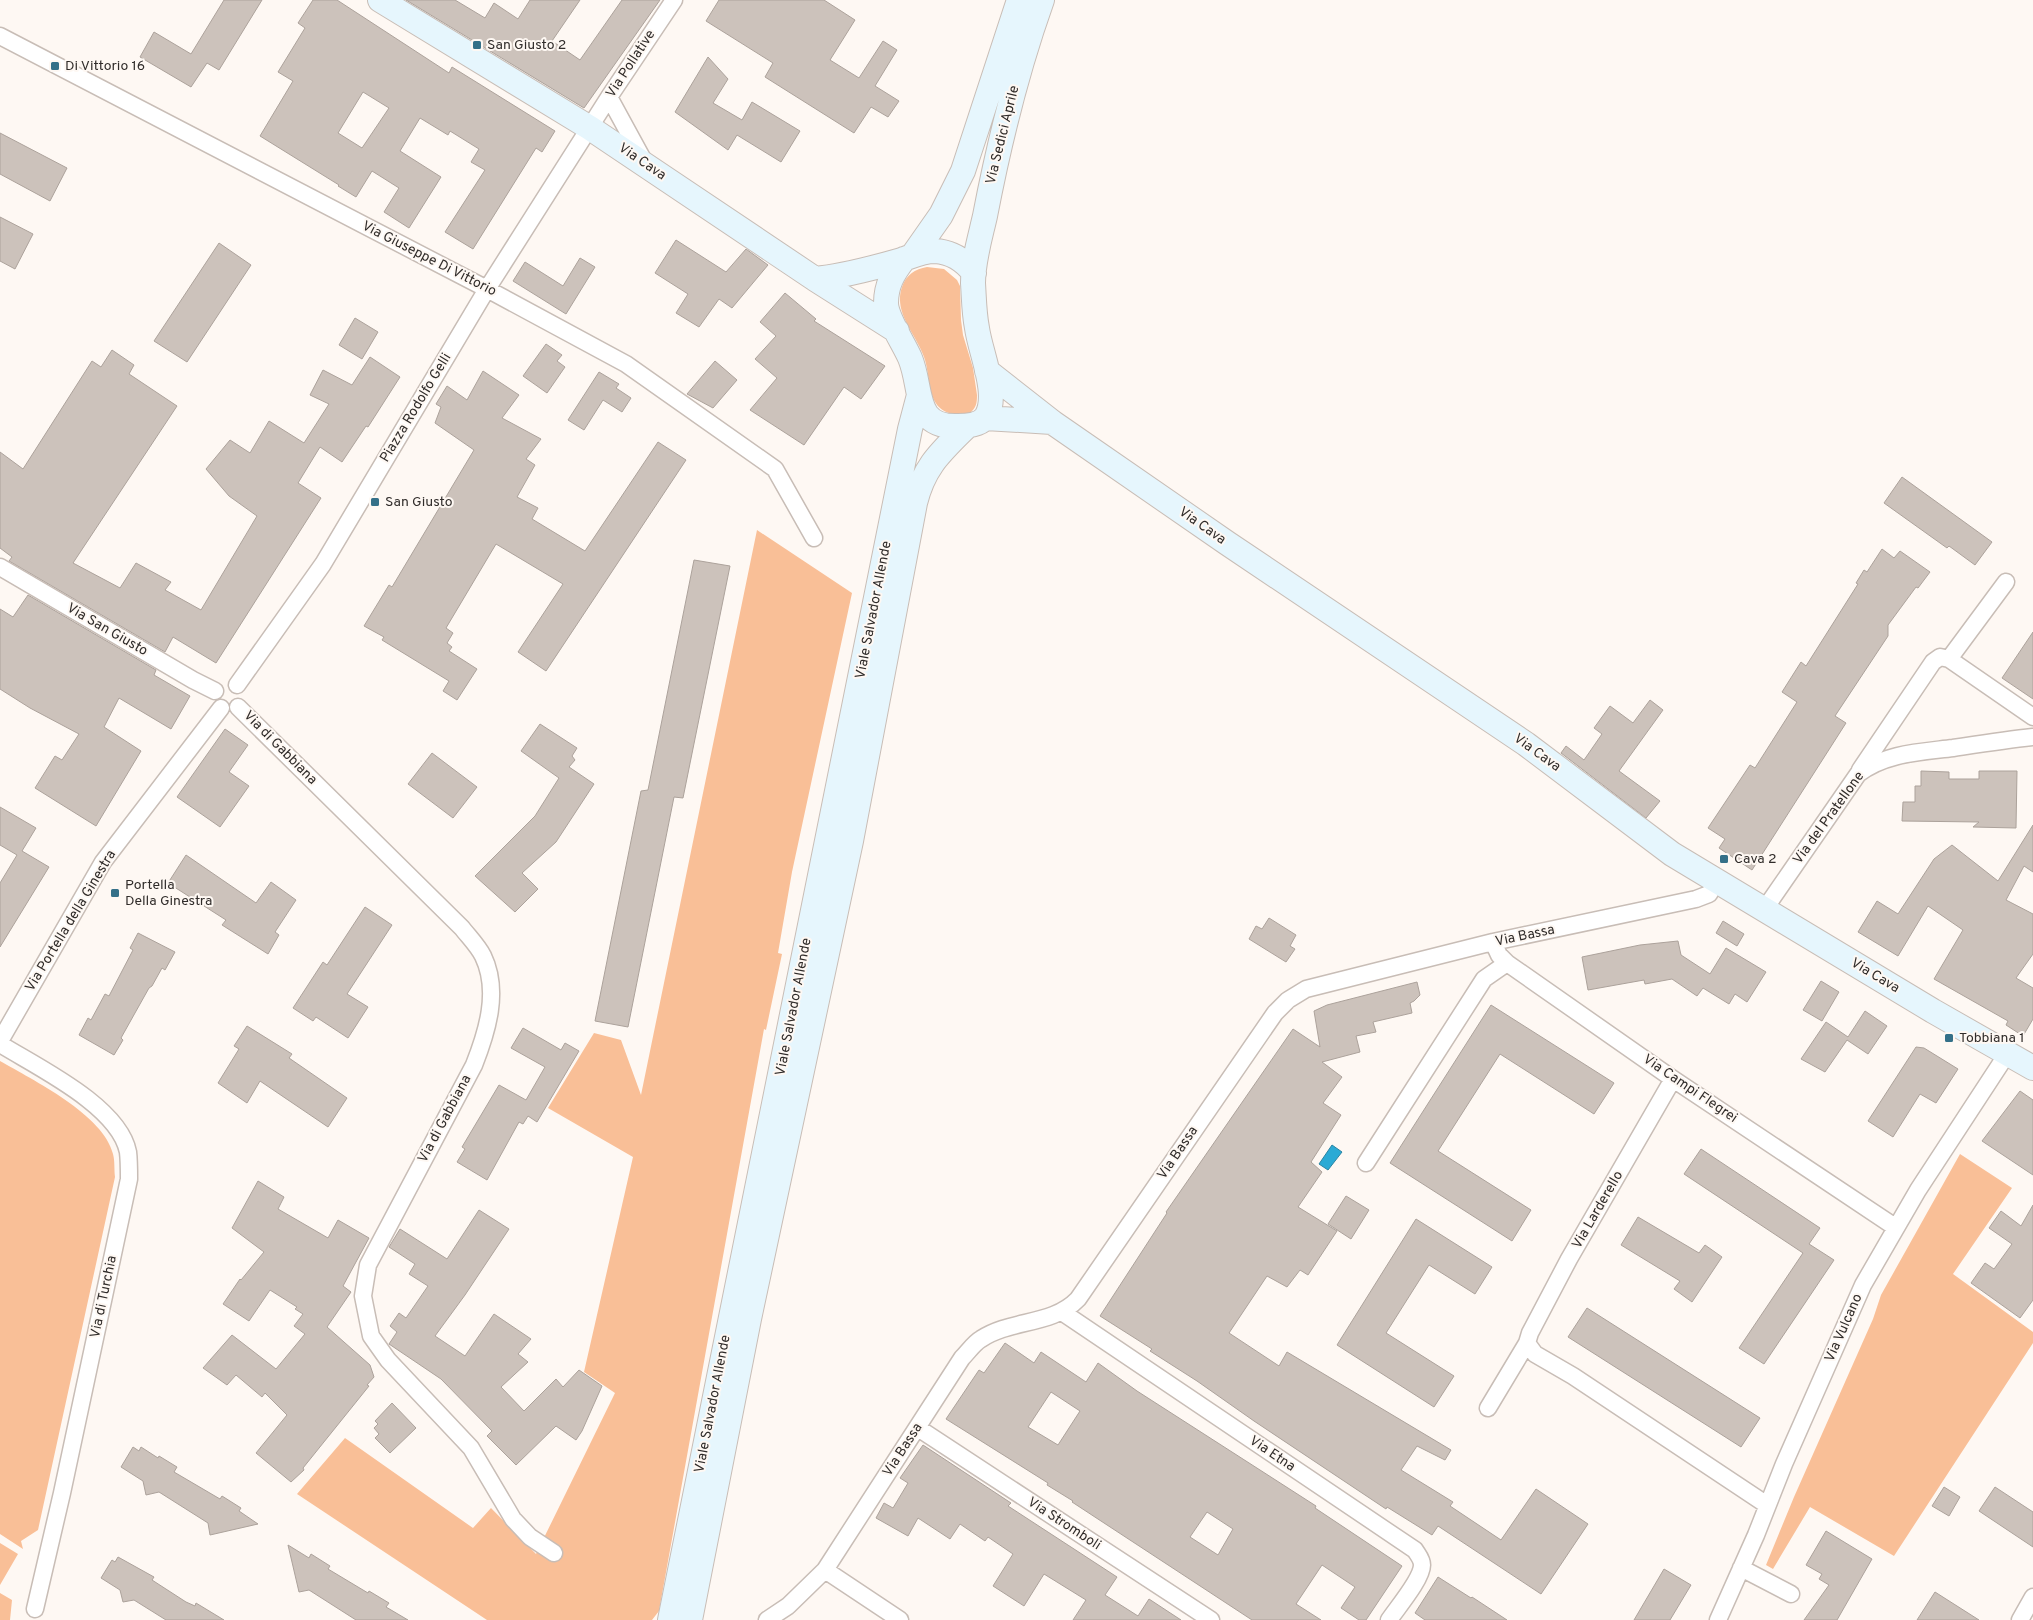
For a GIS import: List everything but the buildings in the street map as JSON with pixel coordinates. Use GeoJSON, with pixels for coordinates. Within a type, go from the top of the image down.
{"type":"FeatureCollection","features":[{"type":"Feature","properties":{"kind":"main road","name":"Via Cava"},"geometry":{"type":"LineString","coordinates":[[380,0],[590,128],[815,279],[898,332]]}},
{"type":"Feature","properties":{"kind":"main road","name":"Via Sedici Aprile"},"geometry":{"type":"LineString","coordinates":[[919,395],[912,362],[886,309],[886,295],[894,272],[909,257],[941,215],[963,171],[1019,0]]}},
{"type":"Feature","properties":{"kind":"main road","name":"Via Sedici Aprile"},"geometry":{"type":"LineString","coordinates":[[976,422],[988,411],[991,397],[977,329],[974,273],[993,171],[1017,79],[1042,0]]}},
{"type":"Feature","properties":{"kind":"main road"},"geometry":{"type":"LineString","coordinates":[[815,279],[847,276],[924,252],[947,253],[960,257],[974,273]]}},
{"type":"Feature","properties":{"kind":"main road","name":"Via Cava"},"geometry":{"type":"LineString","coordinates":[[987,371],[1052,422],[1306,598],[1526,744],[1672,854],[2033,1068]]}},
{"type":"Feature","properties":{"kind":"main road"},"geometry":{"type":"LineString","coordinates":[[919,395],[924,409],[934,422],[947,426],[976,422],[1052,422]]}},
{"type":"Feature","properties":{"kind":"main road","name":"Viale Salvador Allende"},"geometry":{"type":"LineString","coordinates":[[670,1620],[908,438],[919,395]]}},
{"type":"Feature","properties":{"kind":"main road","name":"Viale Salvador Allende"},"geometry":{"type":"LineString","coordinates":[[690,1620],[751,1310],[851,841],[915,503],[924,475],[931,464],[976,422]]}},
{"type":"Feature","properties":{"kind":"street","name":"Via Pollative"},"geometry":{"type":"LineString","coordinates":[[590,128],[674,0]]}},
{"type":"Feature","properties":{"kind":"street","name":"Via Giuseppe Di Vittorio"},"geometry":{"type":"LineString","coordinates":[[0,36],[626,364],[774,470],[814,538]]}},
{"type":"Feature","properties":{"kind":"street"},"geometry":{"type":"LineString","coordinates":[[610,97],[646,165]]}},
{"type":"Feature","properties":{"kind":"street","name":"Piazza Rodolfo Gelli"},"geometry":{"type":"LineString","coordinates":[[237,685],[323,564],[487,290],[590,128]]}},
{"type":"Feature","properties":{"kind":"street","name":"Via San Giusto"},"geometry":{"type":"LineString","coordinates":[[0,567],[215,691]]}},
{"type":"Feature","properties":{"kind":"street"},"geometry":{"type":"LineString","coordinates":[[1949,659],[2006,582]]}},
{"type":"Feature","properties":{"kind":"street"},"geometry":{"type":"LineString","coordinates":[[1858,774],[1933,662],[1940,657],[1949,659],[2033,717]]}},
{"type":"Feature","properties":{"kind":"street"},"geometry":{"type":"LineString","coordinates":[[228,682],[237,685],[242,695],[242,700],[238,707],[231,710],[221,708],[215,699],[215,691],[223,683],[228,682]]}},
{"type":"Feature","properties":{"kind":"street","name":"Via di Gabbiana"},"geometry":{"type":"LineString","coordinates":[[238,707],[462,928],[483,956],[490,980],[490,1009],[486,1033],[474,1065],[368,1265],[363,1296],[371,1336],[388,1360],[471,1448],[513,1519],[530,1537],[554,1553]]}},
{"type":"Feature","properties":{"kind":"street","name":"Via Portella della Ginestra"},"geometry":{"type":"LineString","coordinates":[[0,1043],[103,862],[221,708]]}},
{"type":"Feature","properties":{"kind":"street","name":"Via del Pratellone"},"geometry":{"type":"LineString","coordinates":[[1764,910],[1858,774],[1869,765],[1885,759],[1918,752],[2033,737]]}},
{"type":"Feature","properties":{"kind":"street","name":"Via Bassa"},"geometry":{"type":"LineString","coordinates":[[767,1620],[788,1606],[824,1570],[962,1358],[980,1339],[1000,1330],[1062,1312],[1078,1299],[1275,1012],[1288,1000],[1306,989],[1493,942],[1696,899],[1709,894],[1717,880]]}},
{"type":"Feature","properties":{"kind":"street","name":"Via Campi Flegrei"},"geometry":{"type":"LineString","coordinates":[[1493,942],[1498,955],[1507,963],[1673,1078],[1895,1227]]}},
{"type":"Feature","properties":{"kind":"street"},"geometry":{"type":"LineString","coordinates":[[1366,1163],[1484,979],[1507,963]]}},
{"type":"Feature","properties":{"kind":"street","name":"Via di Turchia"},"geometry":{"type":"LineString","coordinates":[[0,1043],[89,1099],[115,1124],[128,1150],[129,1179],[62,1493],[35,1609]]}},
{"type":"Feature","properties":{"kind":"street","name":"Via Vulcano"},"geometry":{"type":"LineString","coordinates":[[1718,1620],[1756,1535],[1766,1505],[1863,1285],[1895,1227],[2007,1054]]}},
{"type":"Feature","properties":{"kind":"street","name":"Via Larderello"},"geometry":{"type":"LineString","coordinates":[[1488,1408],[1527,1344],[1530,1333],[1569,1259],[1673,1078]]}},
{"type":"Feature","properties":{"kind":"street","name":"Via Etna"},"geometry":{"type":"LineString","coordinates":[[1062,1312],[1415,1550],[1421,1558],[1422,1567],[1418,1577],[1389,1620]]}},
{"type":"Feature","properties":{"kind":"street"},"geometry":{"type":"LineString","coordinates":[[1527,1344],[1535,1354],[1553,1363],[1766,1505]]}},
{"type":"Feature","properties":{"kind":"street","name":"Via Stromboli"},"geometry":{"type":"LineString","coordinates":[[918,1428],[1211,1620]]}},
{"type":"Feature","properties":{"kind":"street"},"geometry":{"type":"LineString","coordinates":[[1741,1568],[1791,1594]]}},
{"type":"Feature","properties":{"kind":"street"},"geometry":{"type":"LineString","coordinates":[[824,1570],[900,1620]]}},
{"type":"Feature","properties":{"kind":"street"},"geometry":{"type":"LineString","coordinates":[[2020,1620],[2033,1597]]}},
{"type":"Feature","properties":{"kind":"shaded area"},"geometry":{"type":"Polygon","coordinates":[[[927,267],[944,269],[957,280],[960,286],[963,335],[973,368],[977,395],[976,406],[969,414],[950,413],[940,408],[936,403],[931,391],[924,357],[903,315],[900,297],[906,279],[919,269],[927,267]]]}},
{"type":"Feature","properties":{"kind":"shaded area"},"geometry":{"type":"Polygon","coordinates":[[[757,530],[852,593],[792,872],[778,953],[782,954],[766,1030],[764,1029],[659,1611],[652,1620],[487,1620],[297,1494],[345,1438],[473,1528],[491,1508],[536,1554],[615,1393],[584,1372],[633,1157],[548,1108],[594,1033],[621,1040],[641,1095],[757,530]]]}},
{"type":"Feature","properties":{"kind":"shaded area"},"geometry":{"type":"Polygon","coordinates":[[[0,1061],[66,1100],[96,1126],[107,1140],[113,1154],[115,1177],[38,1530],[21,1541],[23,1549],[0,1534],[0,1061]]]}},
{"type":"Feature","properties":{"kind":"shaded area"},"geometry":{"type":"Polygon","coordinates":[[[1960,1154],[2012,1188],[1953,1274],[2033,1332],[2033,1343],[1894,1556],[1810,1507],[1773,1569],[1766,1565],[1873,1319],[1881,1295],[1960,1154]]]}},
{"type":"Feature","properties":{"kind":"shaded area"},"geometry":{"type":"Polygon","coordinates":[[[0,1543],[18,1554],[0,1585],[0,1543]]]}},
{"type":"Feature","properties":{"kind":"shaded area"},"geometry":{"type":"Polygon","coordinates":[[[0,1593],[12,1600],[10,1620],[0,1620],[0,1593]]]}},
{"type":"Feature","properties":{"kind":"water"},"geometry":{"type":"Polygon","coordinates":[[[1332,1145],[1342,1152],[1328,1170],[1319,1164],[1332,1145]]]}},
{"type":"Feature","properties":{"kind":"place","name":"San Giusto 2"},"geometry":{"type":"Point","coordinates":[477,45]}},
{"type":"Feature","properties":{"kind":"place","name":"Di Vittorio 16"},"geometry":{"type":"Point","coordinates":[55,66]}},
{"type":"Feature","properties":{"kind":"place","name":"San Giusto"},"geometry":{"type":"Point","coordinates":[375,502]}},
{"type":"Feature","properties":{"kind":"place","name":"Cava 2"},"geometry":{"type":"Point","coordinates":[1724,859]}},
{"type":"Feature","properties":{"kind":"place","name":"Portella Della Ginestra"},"geometry":{"type":"Point","coordinates":[115,893]}},
{"type":"Feature","properties":{"kind":"place","name":"Tobbiana 1"},"geometry":{"type":"Point","coordinates":[1949,1038]}}]}
